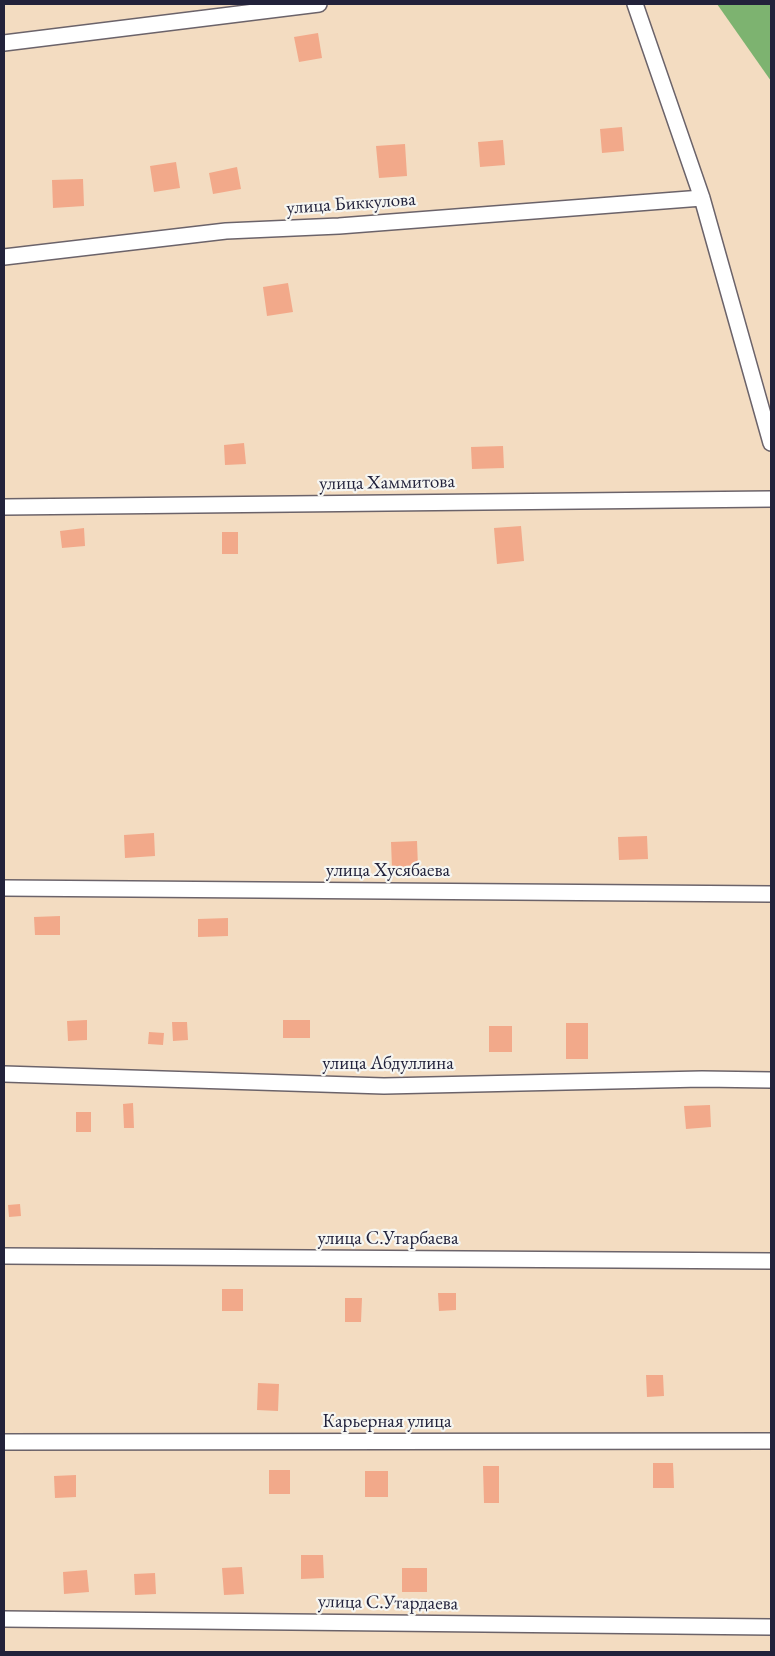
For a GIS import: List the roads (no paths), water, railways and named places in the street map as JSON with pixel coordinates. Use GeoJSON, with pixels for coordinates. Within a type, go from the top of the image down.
{"type":"FeatureCollection","features":[{"type":"Feature","properties":{"kind":"street"},"geometry":{"type":"LineString","coordinates":[[4,43],[320,4]]}},
{"type":"Feature","properties":{"kind":"street"},"geometry":{"type":"LineString","coordinates":[[635,4],[702,198],[771,443]]}},
{"type":"Feature","properties":{"kind":"street","name":"улица Биккулова"},"geometry":{"type":"LineString","coordinates":[[4,257],[226,231],[338,226],[702,198]]}},
{"type":"Feature","properties":{"kind":"street","name":"улица Хаммитова"},"geometry":{"type":"LineString","coordinates":[[4,507],[771,499]]}},
{"type":"Feature","properties":{"kind":"street","name":"улица Хусябаева"},"geometry":{"type":"LineString","coordinates":[[4,888],[771,894]]}},
{"type":"Feature","properties":{"kind":"street","name":"улица Абдуллина"},"geometry":{"type":"LineString","coordinates":[[4,1074],[384,1086],[771,1080]]}},
{"type":"Feature","properties":{"kind":"street","name":"улица С.Утарбаева"},"geometry":{"type":"LineString","coordinates":[[4,1256],[771,1261]]}},
{"type":"Feature","properties":{"kind":"street","name":"Карьерная улица"},"geometry":{"type":"LineString","coordinates":[[4,1442],[771,1442]]}},
{"type":"Feature","properties":{"kind":"street","name":"улица С.Утардаева"},"geometry":{"type":"LineString","coordinates":[[4,1619],[771,1627]]}}]}
